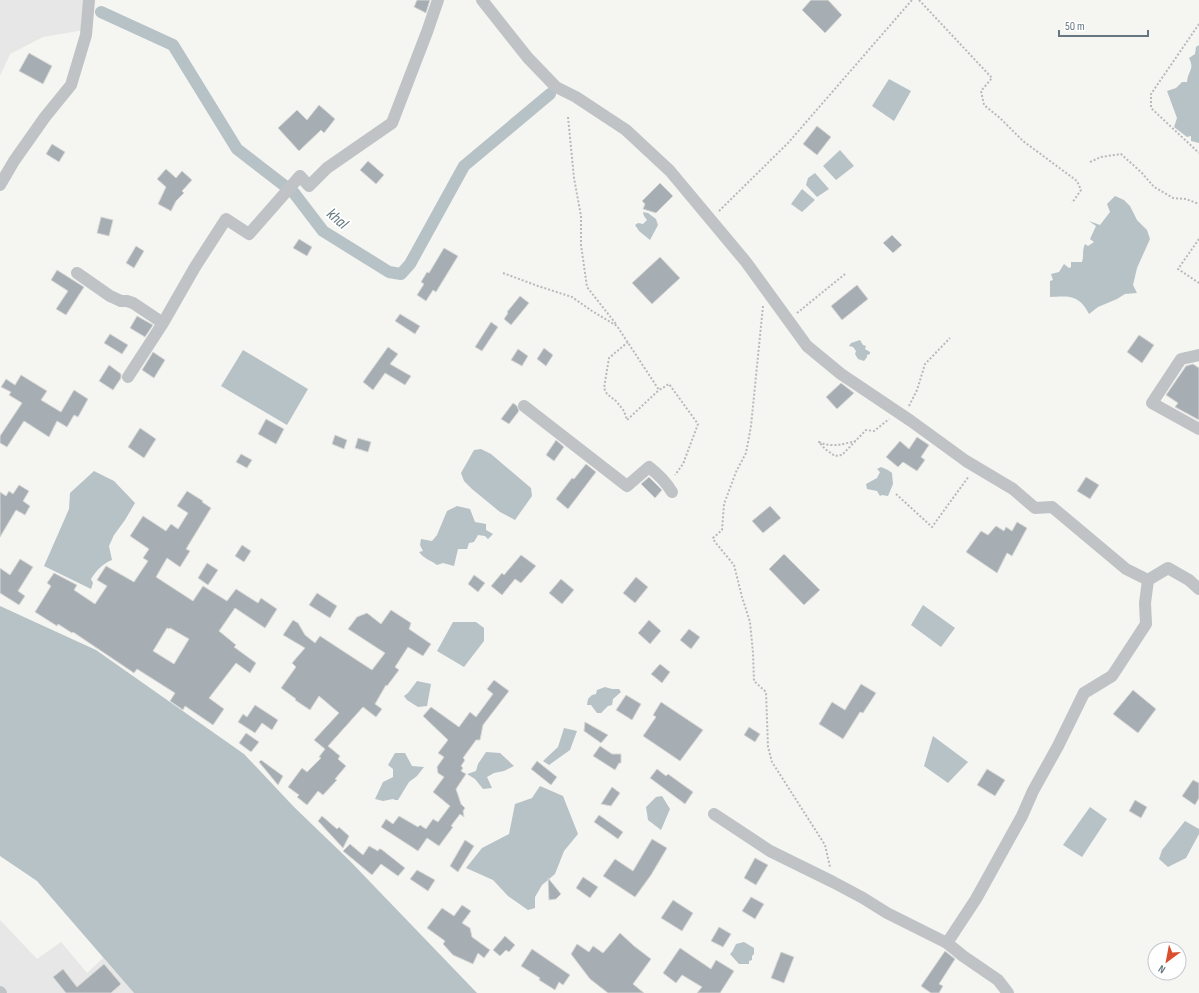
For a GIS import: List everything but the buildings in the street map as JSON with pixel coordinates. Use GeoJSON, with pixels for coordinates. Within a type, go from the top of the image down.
{"type":"FeatureCollection","features":[{"type":"Feature","properties":{"kind":"street"},"geometry":{"type":"LineString","coordinates":[[0,185],[14,161],[70,85],[86,35],[89,0]]}},
{"type":"Feature","properties":{"kind":"street"},"geometry":{"type":"LineString","coordinates":[[128,377],[163,323],[195,267],[226,219],[249,234],[300,176],[310,186],[327,168],[392,123],[438,0]]}},
{"type":"Feature","properties":{"kind":"street"},"geometry":{"type":"LineString","coordinates":[[482,0],[528,58],[556,87],[576,97],[626,130],[670,171],[746,262],[807,346],[842,374],[976,467],[1013,489],[1035,508],[1052,507],[1126,569],[1148,580]]}},
{"type":"Feature","properties":{"kind":"street"},"geometry":{"type":"LineString","coordinates":[[77,273],[110,296],[121,302],[128,301],[133,303],[163,323]]}},
{"type":"Feature","properties":{"kind":"street"},"geometry":{"type":"LineString","coordinates":[[1199,354],[1181,359],[1152,403],[1199,429]]}},
{"type":"Feature","properties":{"kind":"street"},"geometry":{"type":"LineString","coordinates":[[524,406],[627,486],[649,467],[669,488]]}},
{"type":"Feature","properties":{"kind":"street"},"geometry":{"type":"LineString","coordinates":[[1148,580],[1168,568],[1189,580],[1199,589]]}},
{"type":"Feature","properties":{"kind":"street"},"geometry":{"type":"LineString","coordinates":[[947,943],[976,899],[1022,816],[1033,791],[1058,746],[1084,693],[1112,676],[1146,624],[1145,603],[1148,580]]}},
{"type":"Feature","properties":{"kind":"street"},"geometry":{"type":"LineString","coordinates":[[714,814],[770,851],[833,882],[887,913],[947,943],[962,956],[998,980],[1008,993]]}},
{"type":"Feature","properties":{"kind":"path"},"geometry":{"type":"LineString","coordinates":[[710,220],[788,143],[912,0]]}},
{"type":"Feature","properties":{"kind":"path"},"geometry":{"type":"LineString","coordinates":[[919,0],[992,78],[982,91],[984,105],[1000,118],[1023,141],[1077,181],[1080,190],[1072,203]]}},
{"type":"Feature","properties":{"kind":"path"},"geometry":{"type":"LineString","coordinates":[[1199,24],[1151,94],[1151,108],[1199,153]]}},
{"type":"Feature","properties":{"kind":"path"},"geometry":{"type":"LineString","coordinates":[[568,117],[574,178],[582,216],[581,244],[587,287],[617,326],[659,390]]}},
{"type":"Feature","properties":{"kind":"path"},"geometry":{"type":"LineString","coordinates":[[1090,162],[1101,157],[1121,154],[1142,173],[1154,187],[1173,198],[1186,199],[1199,204]]}},
{"type":"Feature","properties":{"kind":"path"},"geometry":{"type":"LineString","coordinates":[[1199,239],[1178,269],[1199,282]]}},
{"type":"Feature","properties":{"kind":"path"},"geometry":{"type":"LineString","coordinates":[[503,273],[572,297],[617,326]]}},
{"type":"Feature","properties":{"kind":"path"},"geometry":{"type":"LineString","coordinates":[[788,320],[846,274]]}},
{"type":"Feature","properties":{"kind":"path"},"geometry":{"type":"LineString","coordinates":[[763,305],[751,426],[746,453],[736,472],[724,504],[722,530],[713,538],[734,565],[750,622],[754,681],[766,692],[768,747],[772,762],[825,845],[833,882]]}},
{"type":"Feature","properties":{"kind":"path"},"geometry":{"type":"LineString","coordinates":[[628,342],[609,358],[604,388],[607,394],[616,401],[624,411],[627,420],[659,390],[669,384],[698,424],[683,464],[669,488]]}},
{"type":"Feature","properties":{"kind":"path"},"geometry":{"type":"LineString","coordinates":[[896,494],[932,527],[976,467]]}},
{"type":"Feature","properties":{"kind":"shaded area"},"geometry":{"type":"Polygon","coordinates":[[[0,0],[86,0],[84,30],[43,37],[10,54],[0,76],[0,0]]]}},
{"type":"Feature","properties":{"kind":"shaded area"},"geometry":{"type":"Polygon","coordinates":[[[1199,45],[1199,143],[1191,141],[1191,136],[1187,137],[1174,127],[1177,118],[1167,91],[1176,88],[1182,82],[1187,82],[1191,68],[1189,58],[1195,54],[1196,47],[1199,45]]]}},
{"type":"Feature","properties":{"kind":"shaded area"},"geometry":{"type":"Polygon","coordinates":[[[889,79],[911,91],[894,121],[872,106],[889,79]]]}},
{"type":"Feature","properties":{"kind":"shaded area"},"geometry":{"type":"Polygon","coordinates":[[[840,150],[854,166],[836,180],[823,166],[840,150]]]}},
{"type":"Feature","properties":{"kind":"shaded area"},"geometry":{"type":"Polygon","coordinates":[[[815,173],[829,189],[817,197],[806,185],[808,178],[815,173]]]}},
{"type":"Feature","properties":{"kind":"shaded area"},"geometry":{"type":"Polygon","coordinates":[[[802,189],[815,200],[802,212],[791,204],[802,189]]]}},
{"type":"Feature","properties":{"kind":"shaded area"},"geometry":{"type":"Polygon","coordinates":[[[1115,196],[1124,200],[1130,206],[1137,220],[1147,230],[1150,239],[1137,268],[1133,285],[1137,293],[1125,294],[1098,307],[1089,314],[1082,303],[1078,300],[1068,297],[1050,297],[1050,281],[1053,280],[1051,274],[1059,272],[1064,264],[1069,268],[1071,267],[1071,262],[1082,262],[1085,244],[1088,246],[1094,242],[1090,239],[1096,226],[1089,221],[1100,225],[1110,212],[1107,204],[1115,196]]]}},
{"type":"Feature","properties":{"kind":"shaded area"},"geometry":{"type":"Polygon","coordinates":[[[643,212],[648,213],[656,219],[658,225],[650,240],[639,231],[635,225],[638,223],[643,224],[647,220],[643,212]]]}},
{"type":"Feature","properties":{"kind":"shaded area"},"geometry":{"type":"Polygon","coordinates":[[[860,340],[863,345],[866,346],[865,349],[870,352],[864,361],[858,359],[855,354],[856,351],[853,347],[849,346],[851,343],[860,340]]]}},
{"type":"Feature","properties":{"kind":"shaded area"},"geometry":{"type":"Polygon","coordinates":[[[243,350],[308,389],[287,425],[221,386],[243,350]]]}},
{"type":"Feature","properties":{"kind":"shaded area"},"geometry":{"type":"Polygon","coordinates":[[[481,449],[491,454],[531,488],[532,496],[515,520],[500,512],[464,481],[461,473],[474,450],[481,449]]]}},
{"type":"Feature","properties":{"kind":"shaded area"},"geometry":{"type":"Polygon","coordinates":[[[881,467],[892,473],[893,484],[888,496],[880,496],[877,491],[867,489],[866,484],[877,478],[880,472],[877,469],[881,467]]]}},
{"type":"Feature","properties":{"kind":"shaded area"},"geometry":{"type":"Polygon","coordinates":[[[94,471],[114,481],[135,503],[114,535],[109,546],[112,560],[103,565],[93,576],[91,579],[93,583],[91,589],[44,566],[69,509],[70,493],[94,471]]]}},
{"type":"Feature","properties":{"kind":"shaded area"},"geometry":{"type":"Polygon","coordinates":[[[457,506],[470,509],[475,522],[486,524],[486,530],[493,534],[488,539],[485,536],[478,535],[474,542],[469,543],[467,549],[458,549],[454,566],[443,563],[437,565],[425,558],[419,552],[423,551],[420,545],[421,539],[432,541],[437,535],[447,511],[457,506]]]}},
{"type":"Feature","properties":{"kind":"shaded area"},"geometry":{"type":"Polygon","coordinates":[[[923,605],[955,628],[941,647],[911,625],[923,605]]]}},
{"type":"Feature","properties":{"kind":"shaded area"},"geometry":{"type":"Polygon","coordinates":[[[0,606],[96,650],[244,754],[477,993],[134,993],[37,881],[0,856],[0,606]]]}},
{"type":"Feature","properties":{"kind":"shaded area"},"geometry":{"type":"Polygon","coordinates":[[[453,622],[476,622],[484,628],[484,641],[464,667],[437,651],[453,622]]]}},
{"type":"Feature","properties":{"kind":"shaded area"},"geometry":{"type":"Polygon","coordinates":[[[417,681],[431,684],[427,706],[418,707],[407,700],[404,696],[417,681]]]}},
{"type":"Feature","properties":{"kind":"shaded area"},"geometry":{"type":"Polygon","coordinates":[[[605,687],[619,689],[621,692],[613,699],[612,705],[608,706],[601,713],[597,713],[591,705],[587,705],[588,699],[592,695],[596,694],[597,690],[605,687]]]}},
{"type":"Feature","properties":{"kind":"shaded area"},"geometry":{"type":"Polygon","coordinates":[[[564,728],[577,731],[570,750],[549,765],[543,761],[558,747],[564,728]]]}},
{"type":"Feature","properties":{"kind":"shaded area"},"geometry":{"type":"Polygon","coordinates":[[[933,736],[968,762],[948,783],[924,766],[933,736]]]}},
{"type":"Feature","properties":{"kind":"shaded area"},"geometry":{"type":"Polygon","coordinates":[[[486,752],[500,753],[514,766],[487,777],[492,788],[483,789],[475,779],[467,774],[476,771],[478,764],[486,752]]]}},
{"type":"Feature","properties":{"kind":"shaded area"},"geometry":{"type":"Polygon","coordinates":[[[395,753],[405,753],[412,766],[424,767],[417,776],[409,782],[398,800],[393,799],[383,801],[375,799],[383,782],[393,777],[393,769],[388,765],[395,753]]]}},
{"type":"Feature","properties":{"kind":"shaded area"},"geometry":{"type":"Polygon","coordinates":[[[540,786],[563,796],[578,834],[564,851],[555,874],[542,885],[535,897],[535,908],[528,910],[508,896],[493,880],[466,868],[482,848],[509,834],[515,804],[532,798],[540,786]]]}},
{"type":"Feature","properties":{"kind":"shaded area"},"geometry":{"type":"Polygon","coordinates":[[[662,796],[670,809],[661,830],[648,820],[646,807],[656,797],[662,796]]]}},
{"type":"Feature","properties":{"kind":"shaded area"},"geometry":{"type":"Polygon","coordinates":[[[1090,807],[1107,819],[1082,857],[1063,845],[1090,807]]]}},
{"type":"Feature","properties":{"kind":"shaded area"},"geometry":{"type":"Polygon","coordinates":[[[1185,821],[1199,829],[1199,834],[1186,858],[1168,867],[1159,859],[1162,850],[1185,821]]]}},
{"type":"Feature","properties":{"kind":"shaded area"},"geometry":{"type":"Polygon","coordinates":[[[0,920],[37,959],[61,942],[87,973],[103,958],[134,993],[0,993],[0,920]]]}},
{"type":"Feature","properties":{"kind":"shaded area"},"geometry":{"type":"Polygon","coordinates":[[[744,942],[754,948],[754,954],[752,956],[752,960],[749,961],[749,964],[739,964],[730,954],[736,944],[744,942]]]}},
{"type":"Feature","properties":{"kind":"waterway","name":"khal"},"geometry":{"type":"LineString","coordinates":[[101,12],[173,45],[237,149],[294,193],[323,231],[389,272],[401,274],[410,264],[464,166],[550,94]]}}]}
